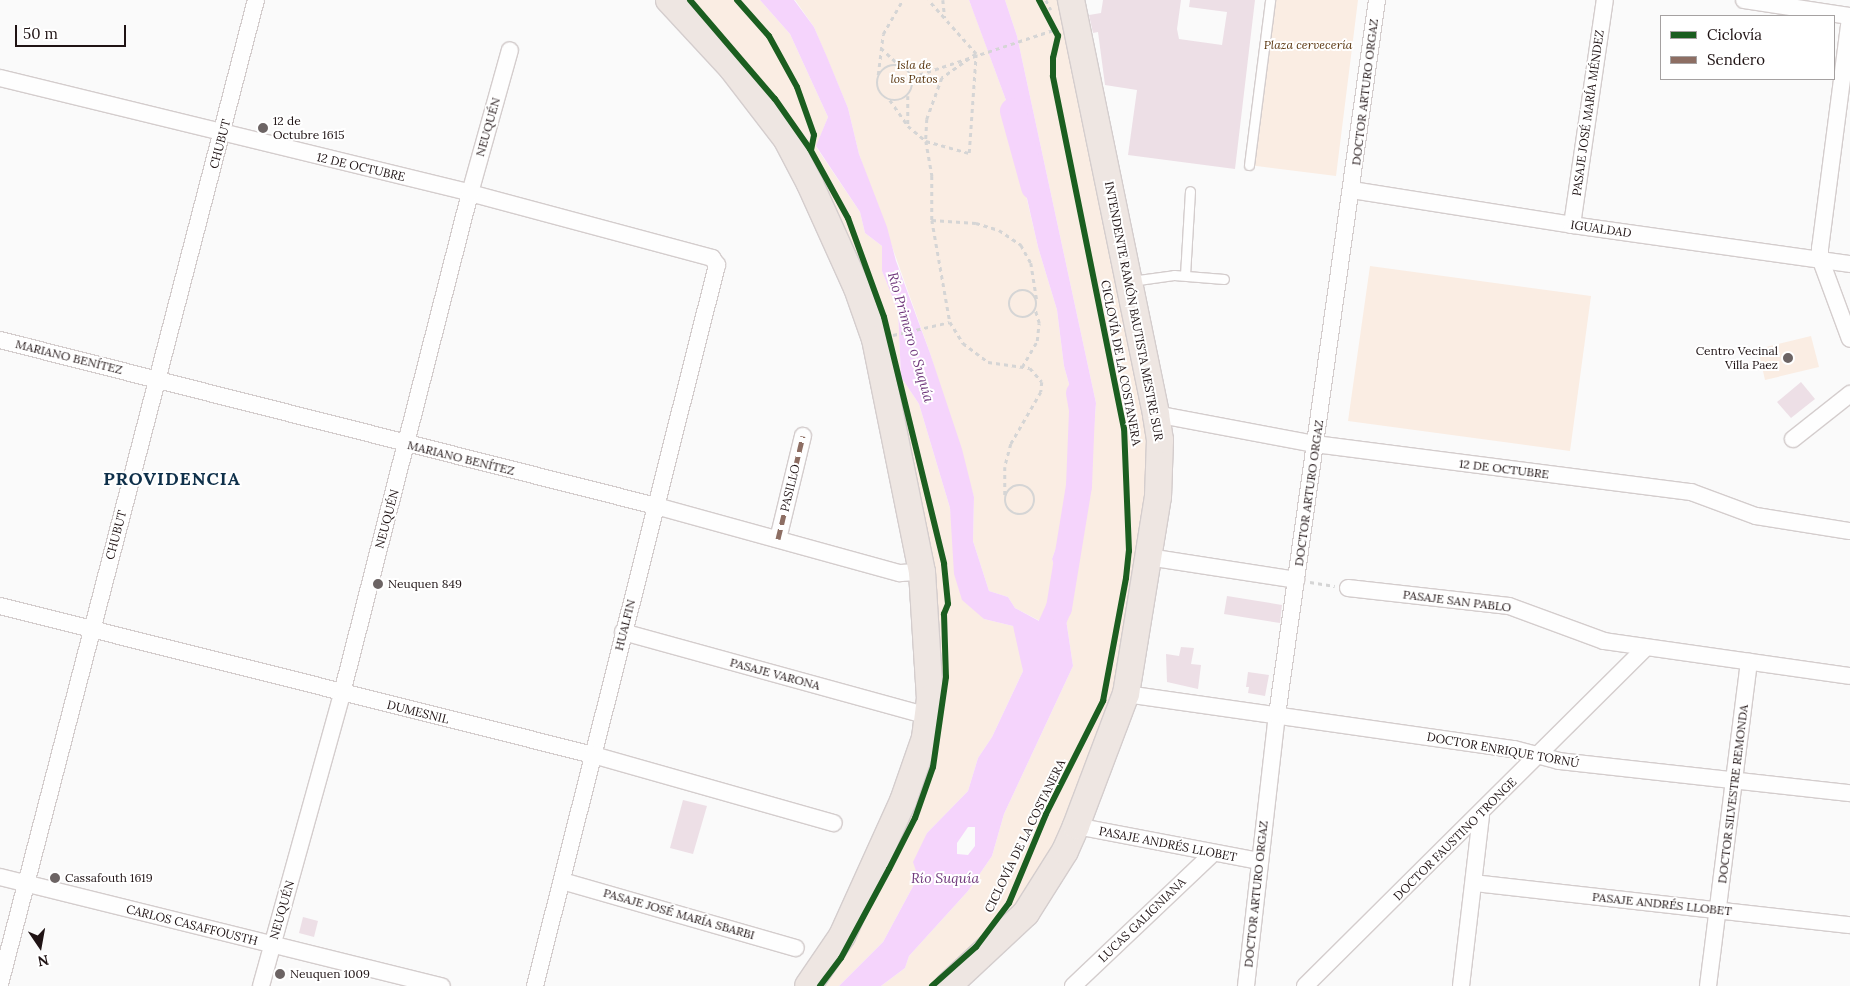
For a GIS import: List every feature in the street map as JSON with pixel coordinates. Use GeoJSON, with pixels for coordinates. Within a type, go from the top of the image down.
{"type":"FeatureCollection","features":[{"type":"Feature","properties":{"kind":"main road"},"geometry":{"type":"LineString","coordinates":[[669,0],[732,68],[786,138],[849,271],[875,339],[922,572],[930,698],[925,738],[899,809],[842,936],[808,986]]}},
{"type":"Feature","properties":{"kind":"main road","name":"INTENDENTE RAMÓN BAUTISTA MESTRE SUR"},"geometry":{"type":"LineString","coordinates":[[948,986],[1026,913],[1065,852],[1076,826],[1126,694],[1160,468],[1156,414],[1131,281],[1058,10]]}},
{"type":"Feature","properties":{"kind":"street","name":"CHUBUT"},"geometry":{"type":"LineString","coordinates":[[0,984],[256,0]]}},
{"type":"Feature","properties":{"kind":"street","name":"DOCTOR ARTURO ORGAZ"},"geometry":{"type":"LineString","coordinates":[[1246,986],[1277,715],[1352,190],[1377,0]]}},
{"type":"Feature","properties":{"kind":"street","name":"PASAJE JOSÉ MARÍA MÉNDEZ"},"geometry":{"type":"LineString","coordinates":[[1572,225],[1605,0]]}},
{"type":"Feature","properties":{"kind":"street"},"geometry":{"type":"LineString","coordinates":[[1744,0],[1850,17],[1820,258],[1850,338]]}},
{"type":"Feature","properties":{"kind":"street","name":"NEUQUÉN"},"geometry":{"type":"LineString","coordinates":[[261,986],[342,693],[470,193],[510,50]]}},
{"type":"Feature","properties":{"kind":"street","name":"12 DE OCTUBRE"},"geometry":{"type":"LineString","coordinates":[[0,78],[222,134],[470,193],[712,258],[717,265]]}},
{"type":"Feature","properties":{"kind":"street","name":"IGUALDAD"},"geometry":{"type":"LineString","coordinates":[[1352,190],[1572,225],[1820,258],[1850,264]]}},
{"type":"Feature","properties":{"kind":"street","name":"HUALFIN"},"geometry":{"type":"LineString","coordinates":[[535,986],[717,265]]}},
{"type":"Feature","properties":{"kind":"street","name":"MARIANO BENÍTEZ"},"geometry":{"type":"LineString","coordinates":[[0,340],[406,445],[656,506],[900,572],[922,572]]}},
{"type":"Feature","properties":{"kind":"street"},"geometry":{"type":"LineString","coordinates":[[1793,439],[1850,394]]}},
{"type":"Feature","properties":{"kind":"street","name":"12 DE OCTUBRE"},"geometry":{"type":"LineString","coordinates":[[1156,414],[1315,444],[1691,492],[1756,516],[1850,531]]}},
{"type":"Feature","properties":{"kind":"street","name":"PASILLO"},"geometry":{"type":"LineString","coordinates":[[778,539],[803,436]]}},
{"type":"Feature","properties":{"kind":"street"},"geometry":{"type":"LineString","coordinates":[[1148,557],[1296,580]]}},
{"type":"Feature","properties":{"kind":"street","name":"PASAJE SAN PABLO"},"geometry":{"type":"LineString","coordinates":[[1348,588],[1509,606],[1582,635],[1645,648],[1850,676]]}},
{"type":"Feature","properties":{"kind":"street","name":"DUMESNIL"},"geometry":{"type":"LineString","coordinates":[[0,606],[592,755],[834,824]]}},
{"type":"Feature","properties":{"kind":"street","name":"PASAJE VARONA"},"geometry":{"type":"LineString","coordinates":[[623,632],[928,716]]}},
{"type":"Feature","properties":{"kind":"street","name":"DOCTOR FAUSTINO TRONGE"},"geometry":{"type":"LineString","coordinates":[[1305,986],[1480,815],[1645,648]]}},
{"type":"Feature","properties":{"kind":"street","name":"DOCTOR SILVESTRE REMONDA"},"geometry":{"type":"LineString","coordinates":[[1708,986],[1749,662]]}},
{"type":"Feature","properties":{"kind":"street","name":"DOCTOR ENRIQUE TORNÚ"},"geometry":{"type":"LineString","coordinates":[[1126,694],[1514,749],[1538,756],[1735,781],[1850,793]]}},
{"type":"Feature","properties":{"kind":"street"},"geometry":{"type":"LineString","coordinates":[[1461,986],[1474,883],[1480,815]]}},
{"type":"Feature","properties":{"kind":"street","name":"PASAJE ANDRÉS LLOBET"},"geometry":{"type":"LineString","coordinates":[[1076,826],[1212,854],[1260,861]]}},
{"type":"Feature","properties":{"kind":"street","name":"LUCAS GALIGNIANA"},"geometry":{"type":"LineString","coordinates":[[1073,986],[1212,854]]}},
{"type":"Feature","properties":{"kind":"street","name":"CARLOS CASAFFOUSTH"},"geometry":{"type":"LineString","coordinates":[[0,877],[442,986]]}},
{"type":"Feature","properties":{"kind":"street","name":"PASAJE JOSÉ MARÍA SBARBI"},"geometry":{"type":"LineString","coordinates":[[562,881],[796,948]]}},
{"type":"Feature","properties":{"kind":"street","name":"PASAJE ANDRÉS LLOBET"},"geometry":{"type":"LineString","coordinates":[[1474,883],[1850,925]]}},
{"type":"Feature","properties":{"kind":"lane"},"geometry":{"type":"LineString","coordinates":[[1249,164],[1270,0]]}},
{"type":"Feature","properties":{"kind":"lane"},"geometry":{"type":"LineString","coordinates":[[1185,275],[1190,191]]}},
{"type":"Feature","properties":{"kind":"lane"},"geometry":{"type":"LineString","coordinates":[[1131,281],[1185,275],[1224,279]]}},
{"type":"Feature","properties":{"kind":"path"},"geometry":{"type":"LineString","coordinates":[[903,0],[883,34],[877,82],[880,94],[890,100],[908,126],[926,141],[969,153],[976,54],[928,0]]}},
{"type":"Feature","properties":{"kind":"path"},"geometry":{"type":"LineString","coordinates":[[943,0],[945,19]]}},
{"type":"Feature","properties":{"kind":"path"},"geometry":{"type":"LineString","coordinates":[[1039,0],[1058,10]]}},
{"type":"Feature","properties":{"kind":"path"},"geometry":{"type":"LineString","coordinates":[[1046,0],[1058,10]]}},
{"type":"Feature","properties":{"kind":"path"},"geometry":{"type":"LineString","coordinates":[[1054,24],[1058,36]]}},
{"type":"Feature","properties":{"kind":"path"},"geometry":{"type":"LineString","coordinates":[[912,77],[1049,31]]}},
{"type":"Feature","properties":{"kind":"path"},"geometry":{"type":"LineString","coordinates":[[881,48],[912,77],[912,87],[908,96],[908,126]]}},
{"type":"Feature","properties":{"kind":"path"},"geometry":{"type":"LineString","coordinates":[[976,54],[942,78],[927,120],[926,141],[932,176],[932,220],[950,322],[963,343],[988,362],[1011,368],[1022,367],[1036,372],[1043,388],[1011,444],[1005,467],[1005,497],[1006,506],[1017,515],[1030,511],[1035,503],[1033,492],[1025,486],[1015,486],[1005,497]]}},
{"type":"Feature","properties":{"kind":"path"},"geometry":{"type":"LineString","coordinates":[[877,82],[884,68],[900,66]]}},
{"type":"Feature","properties":{"kind":"path"},"geometry":{"type":"LineString","coordinates":[[890,100],[908,96]]}},
{"type":"Feature","properties":{"kind":"path"},"geometry":{"type":"LineString","coordinates":[[932,220],[976,223],[999,230],[1021,245],[1031,263],[1037,301],[1035,310],[1039,323],[1037,341],[1022,367]]}},
{"type":"Feature","properties":{"kind":"path"},"geometry":{"type":"LineString","coordinates":[[1035,310],[1029,316],[1016,316],[1010,310],[1009,301],[1014,293],[1023,289],[1032,293],[1037,301]]}},
{"type":"Feature","properties":{"kind":"path"},"geometry":{"type":"LineString","coordinates":[[892,336],[950,322]]}},
{"type":"Feature","properties":{"kind":"path"},"geometry":{"type":"LineString","coordinates":[[886,330],[890,346]]}},
{"type":"Feature","properties":{"kind":"path"},"geometry":{"type":"LineString","coordinates":[[1296,580],[1348,588]]}},
{"type":"Feature","properties":{"kind":"green space"},"geometry":{"type":"Polygon","coordinates":[[[669,0],[760,0],[790,34],[828,117],[816,147],[860,212],[865,233],[882,246],[882,271],[898,311],[901,377],[919,404],[950,508],[953,531],[984,619],[1013,626],[1019,643],[1023,671],[992,737],[978,758],[968,791],[927,833],[918,877],[883,942],[839,986],[808,986],[826,962],[930,698],[875,339],[810,184],[669,0]]]}},
{"type":"Feature","properties":{"kind":"green space","name":"Isla de los Patos"},"geometry":{"type":"Polygon","coordinates":[[[795,0],[969,0],[1007,103],[1007,136],[1027,149],[1025,191],[1038,247],[1057,310],[1064,366],[1081,427],[1084,451],[1082,475],[1052,559],[1063,593],[1054,608],[1040,621],[1015,608],[1008,597],[989,591],[973,541],[974,497],[930,353],[859,154],[848,108],[814,27],[795,0]]]}},
{"type":"Feature","properties":{"kind":"green space"},"geometry":{"type":"Polygon","coordinates":[[[1005,0],[1071,0],[1156,414],[1130,676],[1065,851],[948,986],[881,986],[905,968],[909,956],[968,891],[992,856],[1004,814],[1073,666],[1066,619],[1075,580],[1077,543],[1088,502],[1096,403],[1017,36],[1005,0]]]}},
{"type":"Feature","properties":{"kind":"green space","name":"Plaza cervecería"},"geometry":{"type":"Polygon","coordinates":[[[1270,0],[1358,0],[1336,176],[1249,165],[1270,0]]]}},
{"type":"Feature","properties":{"kind":"green space"},"geometry":{"type":"Polygon","coordinates":[[[1370,266],[1591,296],[1570,451],[1348,421],[1370,266]]]}},
{"type":"Feature","properties":{"kind":"green space","name":"Centro Vecinal Villa Paez"},"geometry":{"type":"Polygon","coordinates":[[[1811,336],[1819,367],[1765,380],[1758,349],[1811,336]]]}},
{"type":"Feature","properties":{"kind":"water","name":"Río Suquía"},"geometry":{"type":"Polygon","coordinates":[[[760,0],[794,0],[814,27],[848,108],[859,154],[887,227],[896,261],[930,353],[962,449],[974,497],[973,541],[989,591],[1008,597],[1015,608],[1039,621],[1054,608],[1063,593],[1052,559],[1082,475],[1084,451],[1081,427],[1064,366],[1057,310],[1038,247],[1018,159],[1027,149],[1007,136],[1007,103],[969,0],[1005,0],[1017,36],[1096,403],[1088,502],[1077,543],[1075,580],[1066,619],[1073,666],[1004,814],[992,856],[968,891],[909,956],[905,968],[881,986],[839,986],[883,942],[918,877],[913,862],[927,833],[968,791],[978,758],[992,737],[1023,671],[1013,626],[984,619],[962,600],[954,574],[950,508],[919,404],[901,377],[898,311],[882,271],[882,246],[865,233],[860,212],[816,146],[828,117],[790,34],[760,0]],[[968,827],[957,843],[957,854],[968,855],[975,846],[975,827],[968,827]]]}},
{"type":"Feature","properties":{"kind":"building"},"geometry":{"type":"Polygon","coordinates":[[[1103,0],[1181,0],[1177,29],[1179,39],[1222,45],[1227,12],[1189,7],[1190,0],[1255,0],[1235,169],[1128,155],[1137,90],[1105,85],[1098,32],[1093,33],[1089,15],[1101,13],[1103,0]]]}},
{"type":"Feature","properties":{"kind":"building","name":"Centro Vecinal Villa Paez"},"geometry":{"type":"Polygon","coordinates":[[[1801,382],[1815,399],[1791,418],[1777,402],[1801,382]]]}},
{"type":"Feature","properties":{"kind":"building"},"geometry":{"type":"Polygon","coordinates":[[[1227,596],[1282,605],[1280,623],[1224,614],[1227,596]]]}},
{"type":"Feature","properties":{"kind":"building"},"geometry":{"type":"Polygon","coordinates":[[[1181,647],[1194,648],[1191,664],[1201,665],[1198,689],[1167,682],[1166,654],[1179,656],[1181,647]]]}},
{"type":"Feature","properties":{"kind":"building"},"geometry":{"type":"Polygon","coordinates":[[[1248,672],[1269,675],[1265,696],[1248,693],[1249,687],[1246,687],[1248,672]]]}},
{"type":"Feature","properties":{"kind":"building"},"geometry":{"type":"Polygon","coordinates":[[[683,800],[707,806],[693,854],[670,848],[683,800]]]}},
{"type":"Feature","properties":{"kind":"building"},"geometry":{"type":"Polygon","coordinates":[[[303,917],[318,921],[314,937],[299,933],[303,917]]]}},
{"type":"Feature","properties":{"kind":"waterway","name":"Río Primero o Suquía"},"geometry":{"type":"LineString","coordinates":[[1013,111],[1034,187]]}},
{"type":"Feature","properties":{"kind":"waterway","name":"Río Primero o Suquía"},"geometry":{"type":"LineString","coordinates":[[1049,630],[1059,608],[1079,486],[1082,410],[1079,393]]}},
{"type":"Feature","properties":{"kind":"marked path"},"geometry":{"type":"LineString","coordinates":[[778,539],[803,436]]}},
{"type":"Feature","properties":{"kind":"cycle path"},"geometry":{"type":"LineString","coordinates":[[690,0],[775,99],[810,149],[848,218],[884,317],[944,564],[948,604],[944,614],[946,677],[933,767],[915,818],[889,869],[841,958],[820,986]]}},
{"type":"Feature","properties":{"kind":"cycle path"},"geometry":{"type":"LineString","coordinates":[[737,0],[769,36],[797,87],[814,135],[811,150]]}},
{"type":"Feature","properties":{"kind":"cycle path","name":"CICLOVÍA DE LA COSTANERA"},"geometry":{"type":"LineString","coordinates":[[932,986],[976,947],[1009,903],[1046,814],[1103,701],[1126,578],[1129,551],[1124,429],[1053,76],[1053,58],[1058,36],[1039,0]]}},
{"type":"Feature","properties":{"kind":"place","name":"12 de Octubre 1615"},"geometry":{"type":"Point","coordinates":[263,128]}},
{"type":"Feature","properties":{"kind":"place","name":"Centro Vecinal Villa Paez"},"geometry":{"type":"Point","coordinates":[1788,358]}},
{"type":"Feature","properties":{"kind":"place","name":"Neuquen 849"},"geometry":{"type":"Point","coordinates":[378,584]}},
{"type":"Feature","properties":{"kind":"place","name":"Cassafouth 1619"},"geometry":{"type":"Point","coordinates":[55,878]}},
{"type":"Feature","properties":{"kind":"place","name":"Neuquen 1009"},"geometry":{"type":"Point","coordinates":[280,974]}},
{"type":"Feature","properties":{"kind":"district","name":"PROVIDENCIA"},"geometry":{"type":"Point","coordinates":[172,479]}}]}
